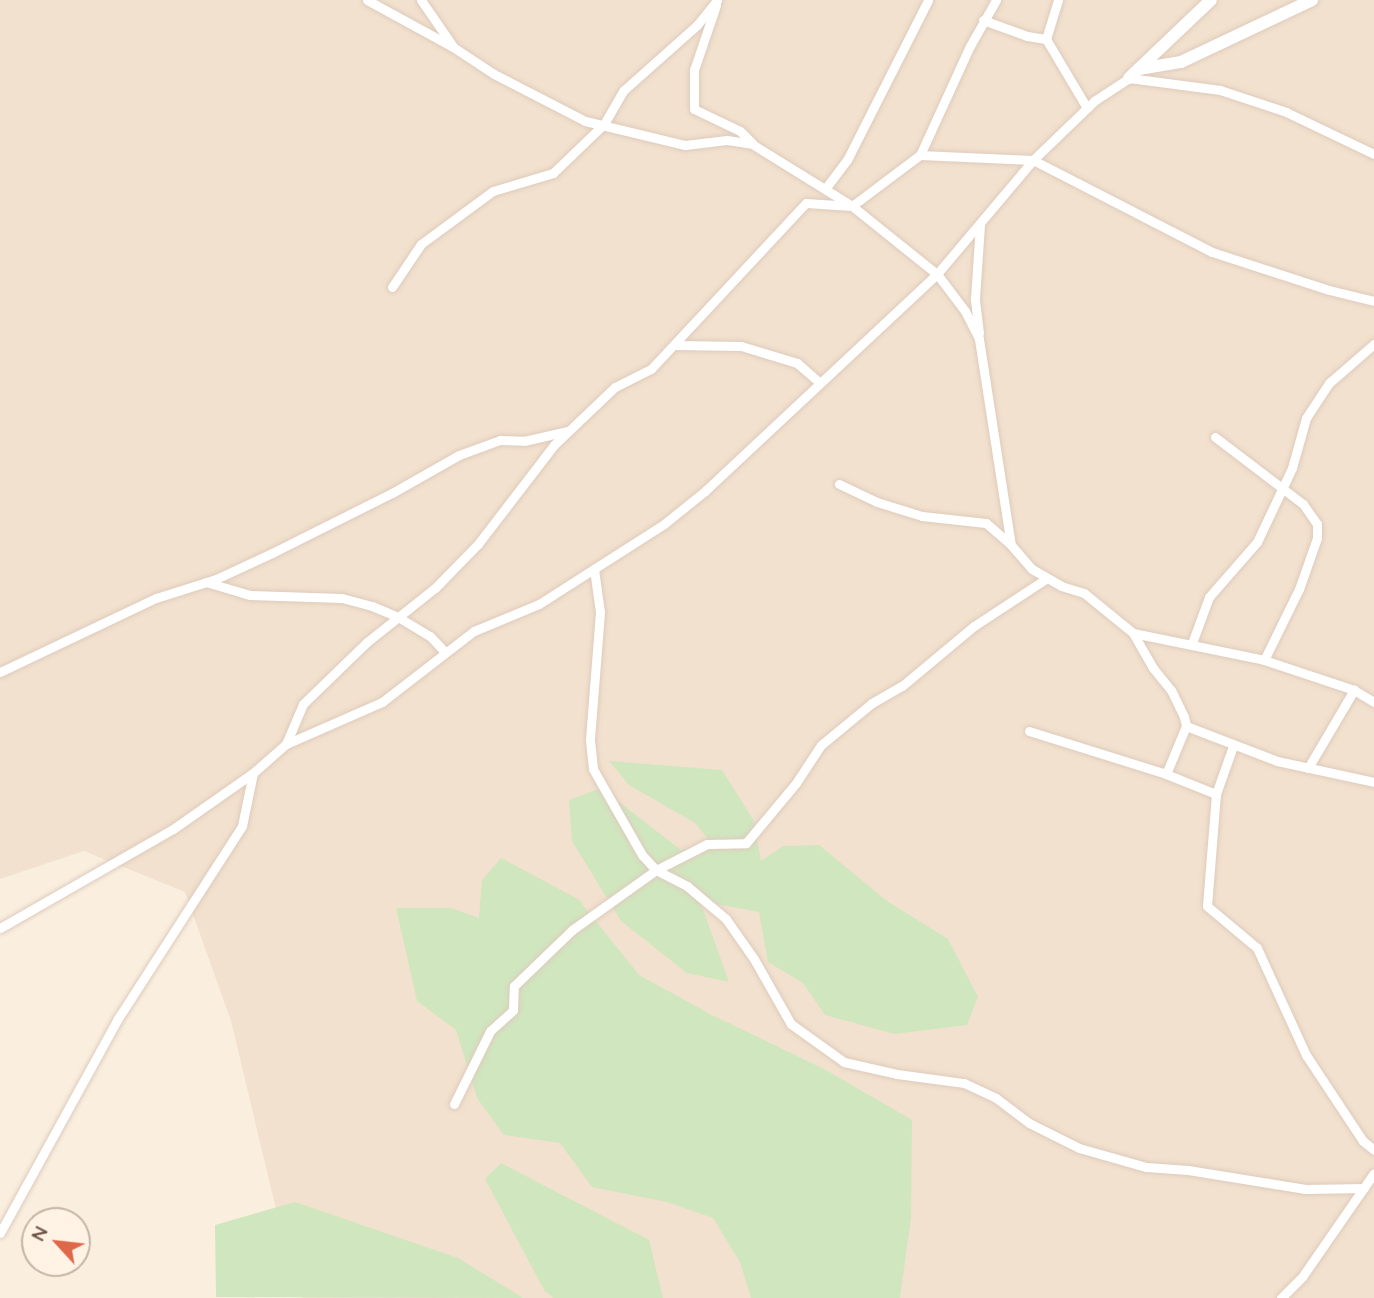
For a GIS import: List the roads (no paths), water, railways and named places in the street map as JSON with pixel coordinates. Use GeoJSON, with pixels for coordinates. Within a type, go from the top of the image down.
{"type":"FeatureCollection","features":[{"type":"Feature","properties":{"kind":"street"},"geometry":{"type":"LineString","coordinates":[[367,0],[453,47],[494,74],[585,121],[685,145],[727,140],[752,144]]}},
{"type":"Feature","properties":{"kind":"street"},"geometry":{"type":"LineString","coordinates":[[421,0],[453,47]]}},
{"type":"Feature","properties":{"kind":"street"},"geometry":{"type":"LineString","coordinates":[[392,287],[421,244],[493,191],[553,173],[604,124],[624,90],[697,25],[717,0],[694,70],[694,108],[740,131],[752,144],[852,206],[937,274],[965,311],[979,339]]}},
{"type":"Feature","properties":{"kind":"street"},"geometry":{"type":"LineString","coordinates":[[825,189],[847,160],[928,0]]}},
{"type":"Feature","properties":{"kind":"street"},"geometry":{"type":"LineString","coordinates":[[286,744],[303,704],[367,642],[435,588],[478,544],[554,445],[615,387],[651,369],[806,203],[852,206],[920,155],[983,20],[996,0]]}},
{"type":"Feature","properties":{"kind":"street"},"geometry":{"type":"LineString","coordinates":[[1058,0],[1046,39],[1087,108]]}},
{"type":"Feature","properties":{"kind":"street"},"geometry":{"type":"LineString","coordinates":[[0,928],[162,836],[253,773],[286,744],[382,702],[474,631],[539,604],[664,524],[937,274],[1033,160],[1087,108],[1134,73],[1211,0]]}},
{"type":"Feature","properties":{"kind":"street"},"geometry":{"type":"LineString","coordinates":[[1134,73],[1181,62],[1312,0]]}},
{"type":"Feature","properties":{"kind":"street"},"geometry":{"type":"LineString","coordinates":[[983,20],[1027,36],[1046,39]]}},
{"type":"Feature","properties":{"kind":"street"},"geometry":{"type":"LineString","coordinates":[[1134,73],[1220,90],[1286,112],[1374,155]]}},
{"type":"Feature","properties":{"kind":"street"},"geometry":{"type":"LineString","coordinates":[[920,155],[1033,160],[1212,252],[1329,290],[1374,301]]}},
{"type":"Feature","properties":{"kind":"street"},"geometry":{"type":"LineString","coordinates":[[980,225],[975,298],[1011,545]]}},
{"type":"Feature","properties":{"kind":"street"},"geometry":{"type":"LineString","coordinates":[[1192,643],[1209,597],[1257,542],[1282,491],[1306,418],[1329,383],[1374,344]]}},
{"type":"Feature","properties":{"kind":"street"},"geometry":{"type":"LineString","coordinates":[[675,345],[741,346],[797,363],[820,383]]}},
{"type":"Feature","properties":{"kind":"street"},"geometry":{"type":"LineString","coordinates":[[0,672],[156,598],[206,582],[392,494],[459,455],[499,440],[524,441],[571,430]]}},
{"type":"Feature","properties":{"kind":"street"},"geometry":{"type":"LineString","coordinates":[[1215,437],[1303,505],[1317,524],[1317,538],[1299,589],[1265,660]]}},
{"type":"Feature","properties":{"kind":"street"},"geometry":{"type":"LineString","coordinates":[[839,484],[877,502],[922,516],[986,523],[1011,545],[1032,569],[1084,593],[1133,633],[1153,668],[1171,690],[1186,726],[1233,746],[1308,768],[1374,782]]}},
{"type":"Feature","properties":{"kind":"street"},"geometry":{"type":"LineString","coordinates":[[594,569],[600,612],[590,740],[593,769],[642,855],[656,870],[687,886],[726,919],[791,1024],[844,1062],[897,1074],[964,1083],[996,1098],[1029,1123],[1079,1148],[1146,1167],[1188,1170],[1305,1189],[1364,1188]]}},
{"type":"Feature","properties":{"kind":"street"},"geometry":{"type":"LineString","coordinates":[[454,1104],[490,1031],[513,1010],[514,986],[572,930],[656,870],[707,844],[746,843],[796,783],[821,744],[872,703],[902,686],[974,626],[1047,578]]}},
{"type":"Feature","properties":{"kind":"street"},"geometry":{"type":"LineString","coordinates":[[206,582],[250,595],[342,598],[398,617],[430,636],[445,652]]}},
{"type":"Feature","properties":{"kind":"street"},"geometry":{"type":"LineString","coordinates":[[1133,633],[1265,660],[1354,690],[1374,702]]}},
{"type":"Feature","properties":{"kind":"street"},"geometry":{"type":"LineString","coordinates":[[1308,768],[1354,690]]}},
{"type":"Feature","properties":{"kind":"street"},"geometry":{"type":"LineString","coordinates":[[1166,774],[1186,726]]}},
{"type":"Feature","properties":{"kind":"street"},"geometry":{"type":"LineString","coordinates":[[1029,731],[1166,774],[1216,794]]}},
{"type":"Feature","properties":{"kind":"street"},"geometry":{"type":"LineString","coordinates":[[1233,746],[1216,794],[1207,906],[1258,948],[1306,1055],[1363,1141],[1374,1150]]}},
{"type":"Feature","properties":{"kind":"street"},"geometry":{"type":"LineString","coordinates":[[0,1233],[117,1020],[242,826],[253,773]]}},
{"type":"Feature","properties":{"kind":"street"},"geometry":{"type":"LineString","coordinates":[[1281,1298],[1302,1277],[1374,1173]]}}]}
